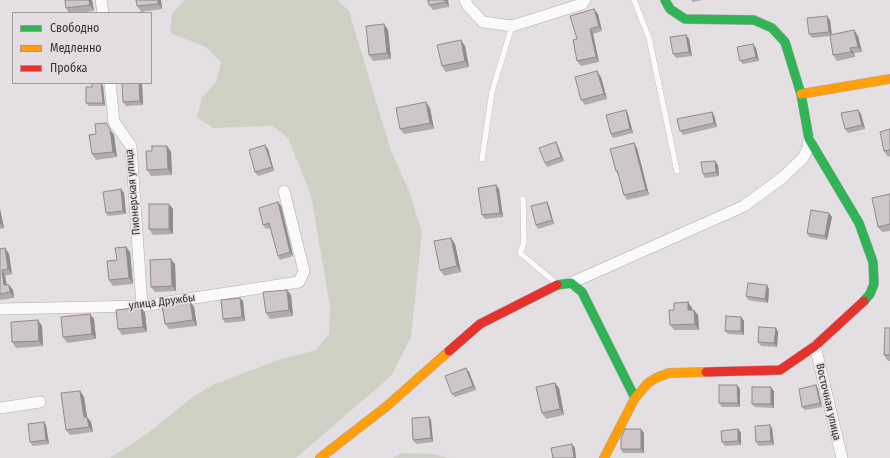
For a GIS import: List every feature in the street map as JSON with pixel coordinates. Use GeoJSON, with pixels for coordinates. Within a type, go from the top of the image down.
{"type":"FeatureCollection","features":[{"type":"Feature","properties":{"kind":"street"},"geometry":{"type":"LineString","coordinates":[[101,0],[103,12]]}},
{"type":"Feature","properties":{"kind":"street"},"geometry":{"type":"LineString","coordinates":[[465,0],[468,6],[483,22],[512,26],[582,4],[585,0]]}},
{"type":"Feature","properties":{"kind":"street"},"geometry":{"type":"LineString","coordinates":[[320,458],[387,406],[480,324],[558,284],[571,283],[744,206],[782,178],[803,158],[808,148],[809,139],[801,94],[785,42],[772,28],[754,20],[685,19],[670,9],[665,0]]}},
{"type":"Feature","properties":{"kind":"street"},"geometry":{"type":"LineString","coordinates":[[801,94],[890,79]]}},
{"type":"Feature","properties":{"kind":"street","name":"Пионерская улица"},"geometry":{"type":"LineString","coordinates":[[110,84],[114,122],[131,146],[142,306]]}},
{"type":"Feature","properties":{"kind":"street"},"geometry":{"type":"LineString","coordinates":[[604,458],[635,398],[648,383],[656,378],[669,373],[780,370],[815,346],[870,294],[874,284],[873,262],[859,223],[809,139]]}},
{"type":"Feature","properties":{"kind":"street","name":"улица Дружбы"},"geometry":{"type":"LineString","coordinates":[[0,309],[142,306],[299,282],[304,271],[284,191]]}},
{"type":"Feature","properties":{"kind":"street"},"geometry":{"type":"LineString","coordinates":[[571,283],[582,292],[635,398]]}},
{"type":"Feature","properties":{"kind":"street","name":"Восточная улица"},"geometry":{"type":"LineString","coordinates":[[815,346],[842,458]]}},
{"type":"Feature","properties":{"kind":"street"},"geometry":{"type":"LineString","coordinates":[[0,408],[40,402]]}},
{"type":"Feature","properties":{"kind":"lane"},"geometry":{"type":"LineString","coordinates":[[634,0],[649,38],[677,171]]}},
{"type":"Feature","properties":{"kind":"lane"},"geometry":{"type":"LineString","coordinates":[[482,159],[492,92],[512,26]]}},
{"type":"Feature","properties":{"kind":"lane"},"geometry":{"type":"LineString","coordinates":[[523,198],[524,243],[520,253],[558,284]]}},
{"type":"Feature","properties":{"kind":"shaded area"},"geometry":{"type":"Polygon","coordinates":[[[185,0],[338,0],[349,11],[391,151],[409,191],[422,232],[411,337],[391,376],[296,458],[110,458],[147,434],[194,396],[213,385],[275,361],[316,350],[329,334],[330,307],[311,195],[288,138],[273,126],[213,128],[197,117],[202,98],[216,82],[221,62],[206,47],[170,33],[172,13],[185,0]]]}},
{"type":"Feature","properties":{"kind":"shaded area"},"geometry":{"type":"Polygon","coordinates":[[[402,453],[432,454],[449,458],[392,458],[402,453]]]}},
{"type":"Feature","properties":{"kind":"building"},"geometry":{"type":"Polygon","coordinates":[[[65,0],[89,0],[90,5],[66,8],[65,0]]]}},
{"type":"Feature","properties":{"kind":"building"},"geometry":{"type":"Polygon","coordinates":[[[136,0],[158,0],[158,4],[137,6],[136,0]]]}},
{"type":"Feature","properties":{"kind":"building"},"geometry":{"type":"Polygon","coordinates":[[[428,0],[445,0],[446,2],[429,5],[428,0]]]}},
{"type":"Feature","properties":{"kind":"building"},"geometry":{"type":"Polygon","coordinates":[[[594,9],[599,26],[590,29],[596,57],[577,61],[573,40],[577,39],[570,16],[594,9]]]}},
{"type":"Feature","properties":{"kind":"building"},"geometry":{"type":"Polygon","coordinates":[[[827,16],[829,32],[809,34],[807,18],[827,16]]]}},
{"type":"Feature","properties":{"kind":"building"},"geometry":{"type":"Polygon","coordinates":[[[384,24],[387,53],[369,55],[366,26],[384,24]]]}},
{"type":"Feature","properties":{"kind":"building"},"geometry":{"type":"Polygon","coordinates":[[[854,30],[858,47],[850,48],[851,52],[833,55],[830,35],[854,30]]]}},
{"type":"Feature","properties":{"kind":"building"},"geometry":{"type":"Polygon","coordinates":[[[686,35],[689,52],[673,54],[670,37],[686,35]]]}},
{"type":"Feature","properties":{"kind":"building"},"geometry":{"type":"Polygon","coordinates":[[[461,40],[465,61],[442,66],[437,45],[461,40]]]}},
{"type":"Feature","properties":{"kind":"building"},"geometry":{"type":"Polygon","coordinates":[[[753,44],[756,57],[740,61],[737,47],[753,44]]]}},
{"type":"Feature","properties":{"kind":"building"},"geometry":{"type":"Polygon","coordinates":[[[597,71],[604,94],[581,100],[575,77],[597,71]]]}},
{"type":"Feature","properties":{"kind":"building"},"geometry":{"type":"Polygon","coordinates":[[[92,84],[101,84],[103,103],[86,103],[86,87],[92,87],[92,84]]]}},
{"type":"Feature","properties":{"kind":"building"},"geometry":{"type":"Polygon","coordinates":[[[122,84],[139,84],[140,101],[123,102],[122,84]]]}},
{"type":"Feature","properties":{"kind":"building"},"geometry":{"type":"Polygon","coordinates":[[[426,102],[430,123],[400,129],[396,108],[426,102]]]}},
{"type":"Feature","properties":{"kind":"building"},"geometry":{"type":"Polygon","coordinates":[[[626,110],[630,129],[611,134],[606,115],[626,110]]]}},
{"type":"Feature","properties":{"kind":"building"},"geometry":{"type":"Polygon","coordinates":[[[858,110],[862,125],[845,129],[841,113],[858,110]]]}},
{"type":"Feature","properties":{"kind":"building"},"geometry":{"type":"Polygon","coordinates":[[[712,112],[714,123],[680,131],[677,119],[712,112]]]}},
{"type":"Feature","properties":{"kind":"building"},"geometry":{"type":"Polygon","coordinates":[[[106,123],[110,129],[113,152],[92,154],[89,135],[96,134],[95,124],[106,123]]]}},
{"type":"Feature","properties":{"kind":"building"},"geometry":{"type":"Polygon","coordinates":[[[890,129],[890,150],[884,151],[880,132],[890,129]]]}},
{"type":"Feature","properties":{"kind":"building"},"geometry":{"type":"Polygon","coordinates":[[[556,142],[561,157],[545,163],[539,148],[556,142]]]}},
{"type":"Feature","properties":{"kind":"building"},"geometry":{"type":"Polygon","coordinates":[[[634,143],[646,190],[624,195],[610,149],[634,143]]]}},
{"type":"Feature","properties":{"kind":"building"},"geometry":{"type":"Polygon","coordinates":[[[265,145],[272,167],[255,172],[249,150],[265,145]]]}},
{"type":"Feature","properties":{"kind":"building"},"geometry":{"type":"Polygon","coordinates":[[[152,146],[167,146],[168,169],[147,170],[146,151],[152,151],[152,146]]]}},
{"type":"Feature","properties":{"kind":"building"},"geometry":{"type":"Polygon","coordinates":[[[715,161],[716,172],[703,174],[701,162],[715,161]]]}},
{"type":"Feature","properties":{"kind":"building"},"geometry":{"type":"Polygon","coordinates":[[[496,185],[500,213],[482,215],[478,188],[496,185]]]}},
{"type":"Feature","properties":{"kind":"building"},"geometry":{"type":"Polygon","coordinates":[[[121,189],[123,211],[106,213],[103,192],[121,189]]]}},
{"type":"Feature","properties":{"kind":"building"},"geometry":{"type":"Polygon","coordinates":[[[890,194],[890,224],[878,227],[872,198],[890,194]]]}},
{"type":"Feature","properties":{"kind":"building"},"geometry":{"type":"Polygon","coordinates":[[[278,202],[290,252],[278,256],[269,223],[263,225],[259,208],[278,202]]]}},
{"type":"Feature","properties":{"kind":"building"},"geometry":{"type":"Polygon","coordinates":[[[547,202],[552,220],[536,225],[531,206],[547,202]]]}},
{"type":"Feature","properties":{"kind":"building"},"geometry":{"type":"Polygon","coordinates":[[[149,204],[169,204],[169,229],[149,229],[149,204]]]}},
{"type":"Feature","properties":{"kind":"building"},"geometry":{"type":"Polygon","coordinates":[[[811,210],[829,213],[825,236],[807,233],[811,210]]]}},
{"type":"Feature","properties":{"kind":"building"},"geometry":{"type":"Polygon","coordinates":[[[451,238],[457,266],[440,270],[434,241],[451,238]]]}},
{"type":"Feature","properties":{"kind":"building"},"geometry":{"type":"Polygon","coordinates":[[[126,247],[129,278],[109,280],[107,261],[117,260],[115,248],[126,247]]]}},
{"type":"Feature","properties":{"kind":"building"},"geometry":{"type":"Polygon","coordinates":[[[5,248],[8,269],[2,270],[4,285],[9,285],[10,292],[0,294],[0,249],[5,248]]]}},
{"type":"Feature","properties":{"kind":"building"},"geometry":{"type":"Polygon","coordinates":[[[171,259],[172,286],[151,287],[150,260],[171,259]]]}},
{"type":"Feature","properties":{"kind":"building"},"geometry":{"type":"Polygon","coordinates":[[[748,283],[767,285],[765,299],[746,296],[748,283]]]}},
{"type":"Feature","properties":{"kind":"building"},"geometry":{"type":"Polygon","coordinates":[[[287,290],[289,310],[266,313],[263,292],[287,290]]]}},
{"type":"Feature","properties":{"kind":"building"},"geometry":{"type":"Polygon","coordinates":[[[240,298],[242,317],[223,319],[221,300],[240,298]]]}},
{"type":"Feature","properties":{"kind":"building"},"geometry":{"type":"Polygon","coordinates":[[[190,301],[193,320],[165,324],[162,305],[190,301]]]}},
{"type":"Feature","properties":{"kind":"building"},"geometry":{"type":"Polygon","coordinates":[[[688,302],[688,310],[694,310],[695,324],[670,325],[669,310],[674,310],[674,303],[688,302]]]}},
{"type":"Feature","properties":{"kind":"building"},"geometry":{"type":"Polygon","coordinates":[[[141,307],[143,327],[118,329],[116,310],[141,307]]]}},
{"type":"Feature","properties":{"kind":"building"},"geometry":{"type":"Polygon","coordinates":[[[90,314],[92,334],[63,337],[61,317],[90,314]]]}},
{"type":"Feature","properties":{"kind":"building"},"geometry":{"type":"Polygon","coordinates":[[[726,316],[741,317],[741,331],[725,331],[726,316]]]}},
{"type":"Feature","properties":{"kind":"building"},"geometry":{"type":"Polygon","coordinates":[[[38,320],[39,341],[12,342],[11,322],[38,320]]]}},
{"type":"Feature","properties":{"kind":"building"},"geometry":{"type":"Polygon","coordinates":[[[759,327],[776,328],[774,343],[758,342],[759,327]]]}},
{"type":"Feature","properties":{"kind":"building"},"geometry":{"type":"Polygon","coordinates":[[[885,328],[890,328],[890,355],[884,355],[885,328]]]}},
{"type":"Feature","properties":{"kind":"building"},"geometry":{"type":"Polygon","coordinates":[[[466,368],[473,386],[452,394],[445,376],[466,368]]]}},
{"type":"Feature","properties":{"kind":"building"},"geometry":{"type":"Polygon","coordinates":[[[555,383],[560,409],[542,413],[536,387],[555,383]]]}},
{"type":"Feature","properties":{"kind":"building"},"geometry":{"type":"Polygon","coordinates":[[[719,385],[737,385],[738,403],[719,403],[719,385]]]}},
{"type":"Feature","properties":{"kind":"building"},"geometry":{"type":"Polygon","coordinates":[[[816,385],[820,403],[802,407],[799,389],[816,385]]]}},
{"type":"Feature","properties":{"kind":"building"},"geometry":{"type":"Polygon","coordinates":[[[752,387],[771,387],[771,404],[752,404],[752,387]]]}},
{"type":"Feature","properties":{"kind":"building"},"geometry":{"type":"Polygon","coordinates":[[[80,391],[84,417],[87,417],[89,427],[66,430],[61,393],[80,391]]]}},
{"type":"Feature","properties":{"kind":"building"},"geometry":{"type":"Polygon","coordinates":[[[429,417],[431,438],[413,440],[412,418],[429,417]]]}},
{"type":"Feature","properties":{"kind":"building"},"geometry":{"type":"Polygon","coordinates":[[[44,422],[46,440],[30,442],[28,424],[44,422]]]}},
{"type":"Feature","properties":{"kind":"building"},"geometry":{"type":"Polygon","coordinates":[[[770,425],[771,441],[756,442],[755,426],[770,425]]]}},
{"type":"Feature","properties":{"kind":"building"},"geometry":{"type":"Polygon","coordinates":[[[625,429],[641,429],[641,449],[621,449],[621,438],[625,429]]]}},
{"type":"Feature","properties":{"kind":"building"},"geometry":{"type":"Polygon","coordinates":[[[738,429],[738,441],[722,442],[721,431],[738,429]]]}},
{"type":"Feature","properties":{"kind":"building"},"geometry":{"type":"Polygon","coordinates":[[[572,444],[574,458],[553,458],[551,448],[572,444]]]}},
{"type":"Feature","properties":{"kind":"traffic: fast"},"geometry":{"type":"LineString","coordinates":[[665,0],[670,9],[685,19],[754,20],[772,28],[785,42],[801,94],[809,139],[859,223],[873,262],[874,284],[870,294],[864,301]]}},
{"type":"Feature","properties":{"kind":"traffic: fast"},"geometry":{"type":"LineString","coordinates":[[557,285],[571,283],[582,292],[635,398]]}},
{"type":"Feature","properties":{"kind":"traffic: slow"},"geometry":{"type":"LineString","coordinates":[[801,94],[890,79]]}},
{"type":"Feature","properties":{"kind":"traffic: slow"},"geometry":{"type":"LineString","coordinates":[[320,458],[387,406],[449,351]]}},
{"type":"Feature","properties":{"kind":"traffic: slow"},"geometry":{"type":"LineString","coordinates":[[604,458],[635,398],[648,383],[669,373],[706,372]]}},
{"type":"Feature","properties":{"kind":"traffic: jam"},"geometry":{"type":"LineString","coordinates":[[449,351],[480,324],[557,285]]}},
{"type":"Feature","properties":{"kind":"traffic: jam"},"geometry":{"type":"LineString","coordinates":[[706,372],[780,370],[815,346],[864,301]]}}]}
